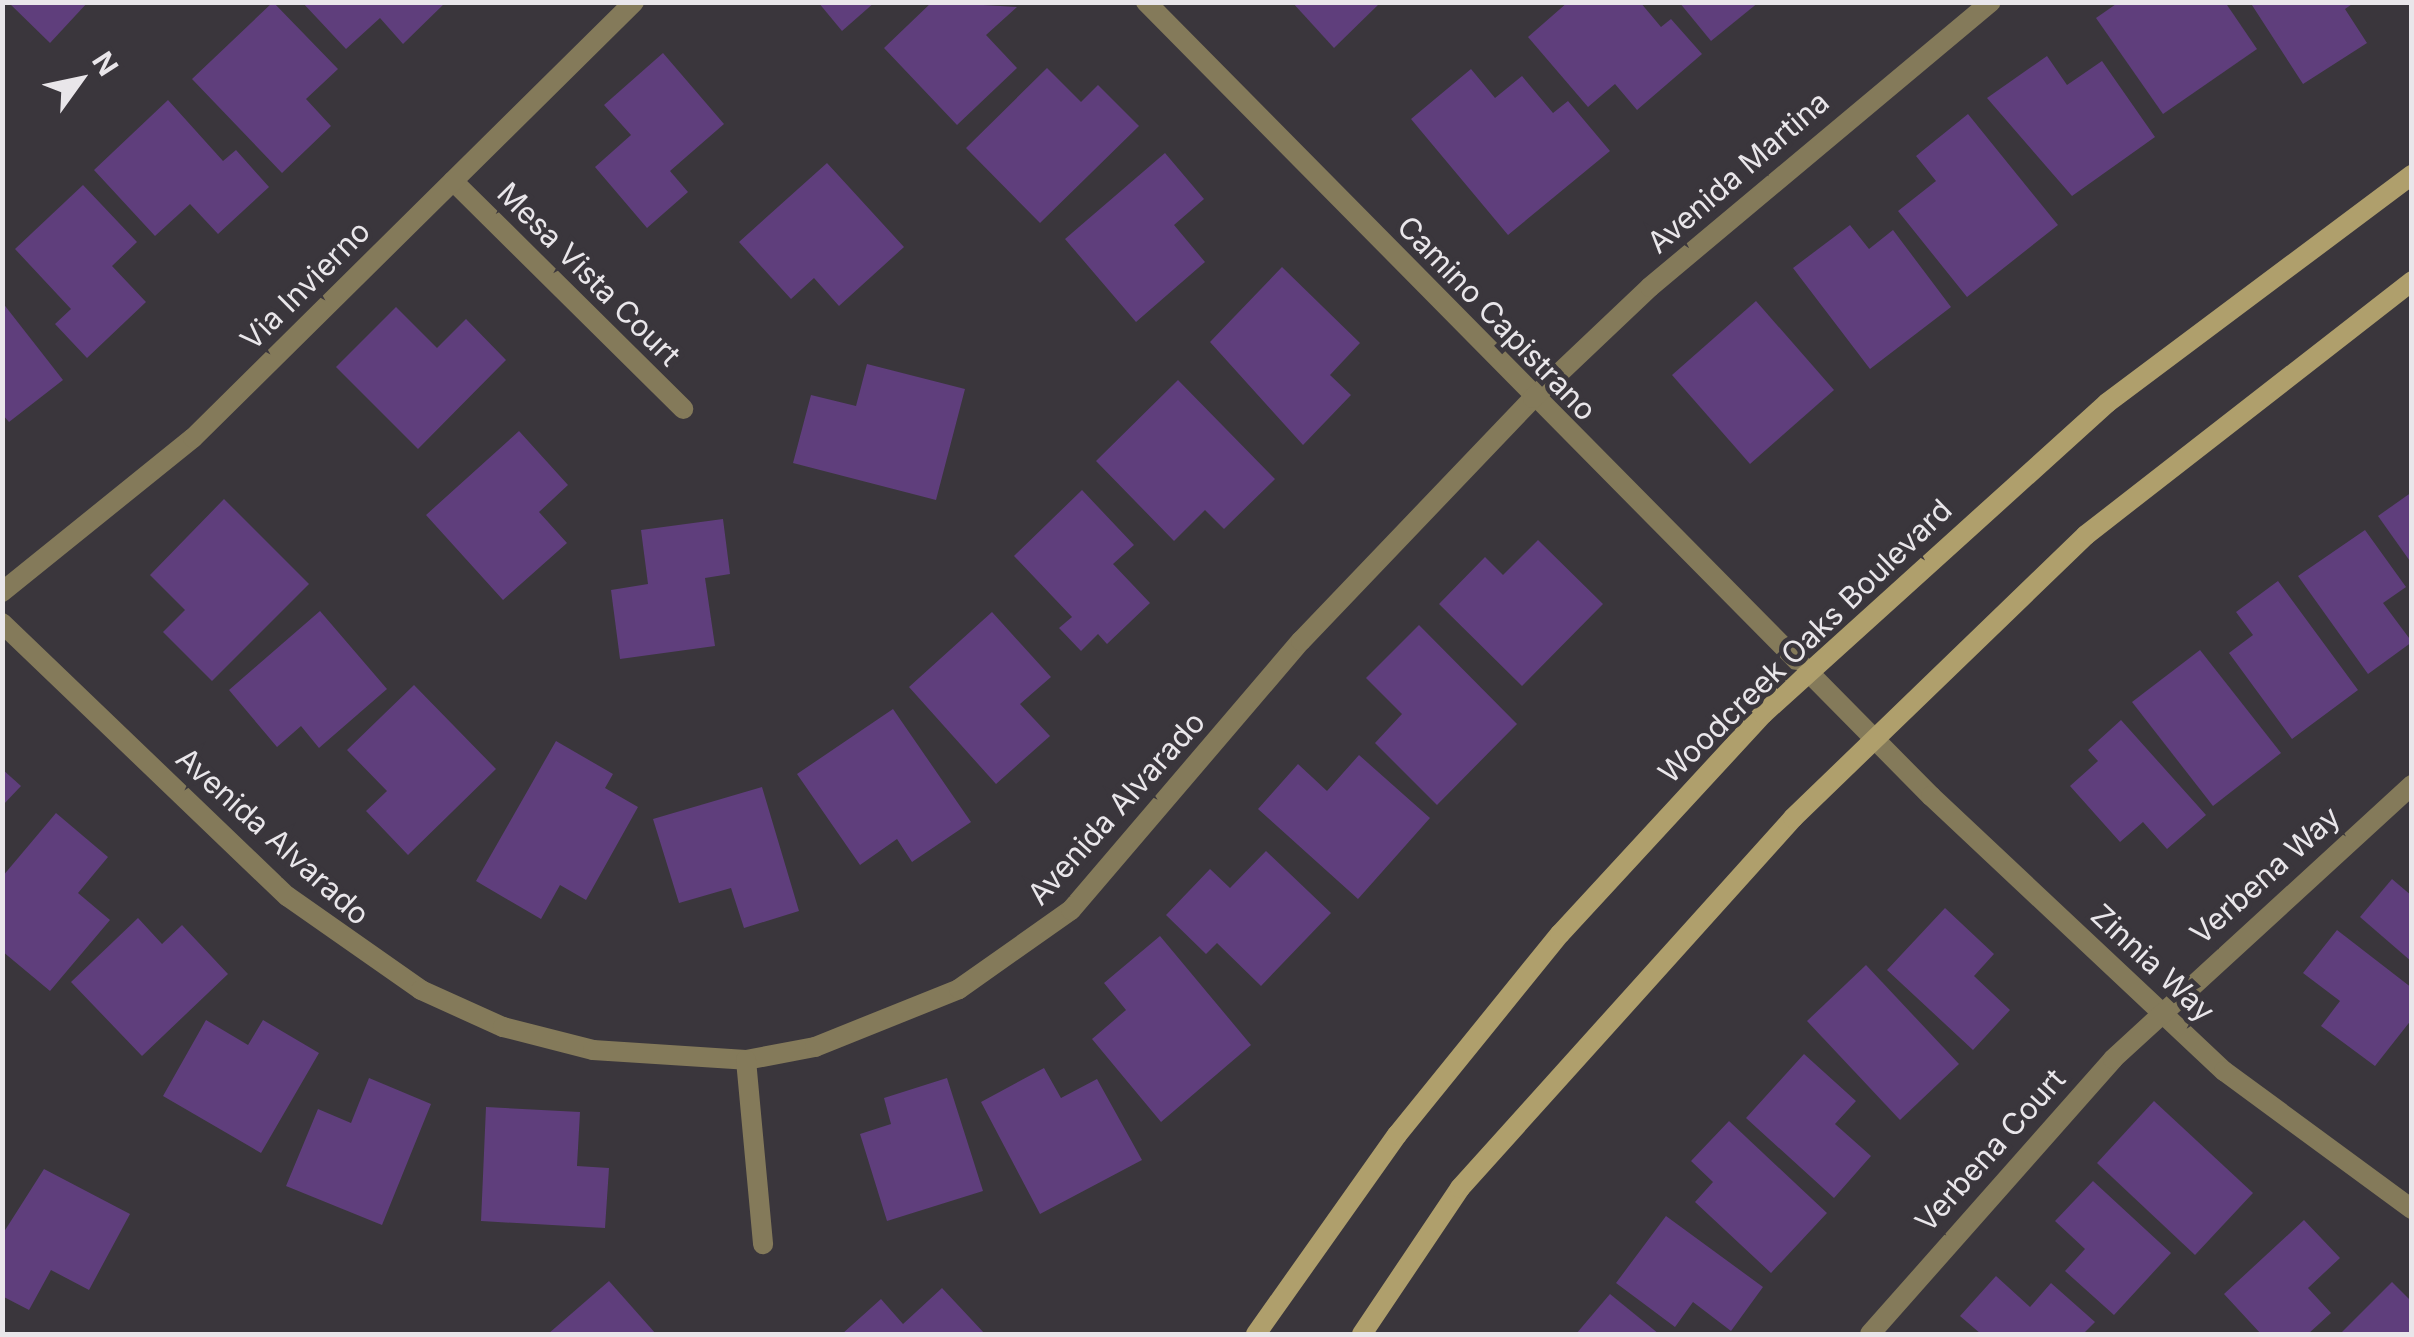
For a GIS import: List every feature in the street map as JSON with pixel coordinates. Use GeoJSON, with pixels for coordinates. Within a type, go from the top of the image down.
{"type":"FeatureCollection","features":[{"type":"Feature","properties":{"kind":"main road","name":"Woodcreek Oaks Boulevard"},"geometry":{"type":"LineString","coordinates":[[1256,1334],[1397,1135],[1560,934],[1806,673],[2107,402],[2412,175]]}},
{"type":"Feature","properties":{"kind":"main road"},"geometry":{"type":"LineString","coordinates":[[1362,1334],[1520,1118],[1873,739],[2086,535],[2412,281]]}},
{"type":"Feature","properties":{"kind":"street","name":"Via Invierno"},"geometry":{"type":"LineString","coordinates":[[2,592],[193,438],[634,2]]}},
{"type":"Feature","properties":{"kind":"street","name":"Camino Capistrano"},"geometry":{"type":"LineString","coordinates":[[1146,2],[1873,739]]}},
{"type":"Feature","properties":{"kind":"street","name":"Avenida Martina"},"geometry":{"type":"LineString","coordinates":[[1533,398],[1650,287],[1991,2]]}},
{"type":"Feature","properties":{"kind":"street","name":"Mesa Vista Court"},"geometry":{"type":"LineString","coordinates":[[454,180],[683,409]]}},
{"type":"Feature","properties":{"kind":"street","name":"Avenida Alvarado"},"geometry":{"type":"LineString","coordinates":[[2,623],[287,896],[421,990],[503,1026],[593,1050],[746,1060],[890,1022],[1013,957],[1071,910],[1301,642],[1533,398]]}},
{"type":"Feature","properties":{"kind":"street","name":"Zinnia Way"},"geometry":{"type":"LineString","coordinates":[[1873,739],[2161,1012],[2304,1138],[2412,1209]]}},
{"type":"Feature","properties":{"kind":"street","name":"Verbena Way"},"geometry":{"type":"LineString","coordinates":[[2161,1012],[2412,784]]}},
{"type":"Feature","properties":{"kind":"street","name":"Verbena Court"},"geometry":{"type":"LineString","coordinates":[[1870,1334],[2161,1012]]}},
{"type":"Feature","properties":{"kind":"street"},"geometry":{"type":"LineString","coordinates":[[746,1060],[762,1244]]}},
{"type":"Feature","properties":{"kind":"building"},"geometry":{"type":"Polygon","coordinates":[[[8,2],[88,2],[50,43],[8,2]]]}},
{"type":"Feature","properties":{"kind":"building"},"geometry":{"type":"Polygon","coordinates":[[[273,2],[338,69],[306,99],[331,126],[282,173],[192,79],[273,2]]]}},
{"type":"Feature","properties":{"kind":"building"},"geometry":{"type":"Polygon","coordinates":[[[302,2],[446,2],[403,44],[380,18],[346,49],[302,2]]]}},
{"type":"Feature","properties":{"kind":"building"},"geometry":{"type":"Polygon","coordinates":[[[818,2],[875,2],[842,31],[818,2]]]}},
{"type":"Feature","properties":{"kind":"building"},"geometry":{"type":"Polygon","coordinates":[[[932,2],[1017,7],[986,35],[1017,68],[957,125],[884,48],[932,2]]]}},
{"type":"Feature","properties":{"kind":"building"},"geometry":{"type":"Polygon","coordinates":[[[1292,2],[1381,2],[1334,48],[1292,2]]]}},
{"type":"Feature","properties":{"kind":"building"},"geometry":{"type":"Polygon","coordinates":[[[1568,2],[1640,2],[1661,27],[1671,19],[1702,54],[1637,110],[1615,84],[1588,107],[1528,37],[1568,2]]]}},
{"type":"Feature","properties":{"kind":"building"},"geometry":{"type":"Polygon","coordinates":[[[1679,2],[1759,2],[1711,41],[1679,2]]]}},
{"type":"Feature","properties":{"kind":"building"},"geometry":{"type":"Polygon","coordinates":[[[2119,2],[2225,2],[2257,49],[2163,114],[2096,18],[2119,2]]]}},
{"type":"Feature","properties":{"kind":"building"},"geometry":{"type":"Polygon","coordinates":[[[2250,2],[2355,2],[2345,9],[2367,43],[2303,84],[2250,2]]]}},
{"type":"Feature","properties":{"kind":"building"},"geometry":{"type":"Polygon","coordinates":[[[663,53],[724,124],[670,171],[688,192],[647,228],[595,167],[631,135],[604,105],[663,53]]]}},
{"type":"Feature","properties":{"kind":"building"},"geometry":{"type":"Polygon","coordinates":[[[2047,56],[2067,85],[2102,61],[2155,137],[2072,196],[1987,98],[2047,56]]]}},
{"type":"Feature","properties":{"kind":"building"},"geometry":{"type":"Polygon","coordinates":[[[1047,68],[1081,102],[1098,85],[1139,126],[1040,223],[966,148],[1047,68]]]}},
{"type":"Feature","properties":{"kind":"building"},"geometry":{"type":"Polygon","coordinates":[[[1471,69],[1495,98],[1522,76],[1553,113],[1568,101],[1610,151],[1508,235],[1411,119],[1471,69]]]}},
{"type":"Feature","properties":{"kind":"building"},"geometry":{"type":"Polygon","coordinates":[[[168,100],[223,161],[236,150],[269,187],[218,234],[190,204],[155,236],[94,170],[168,100]]]}},
{"type":"Feature","properties":{"kind":"building"},"geometry":{"type":"Polygon","coordinates":[[[1968,114],[2058,225],[1967,297],[1898,211],[1936,181],[1916,156],[1968,114]]]}},
{"type":"Feature","properties":{"kind":"building"},"geometry":{"type":"Polygon","coordinates":[[[1165,153],[1204,199],[1174,225],[1205,262],[1136,322],[1065,239],[1165,153]]]}},
{"type":"Feature","properties":{"kind":"building"},"geometry":{"type":"Polygon","coordinates":[[[827,163],[904,247],[839,306],[814,278],[791,299],[739,242],[827,163]]]}},
{"type":"Feature","properties":{"kind":"building"},"geometry":{"type":"Polygon","coordinates":[[[83,185],[137,242],[112,266],[146,302],[87,358],[55,324],[71,309],[15,249],[83,185]]]}},
{"type":"Feature","properties":{"kind":"building"},"geometry":{"type":"Polygon","coordinates":[[[1850,225],[1869,249],[1893,230],[1951,307],[1870,369],[1793,268],[1850,225]]]}},
{"type":"Feature","properties":{"kind":"building"},"geometry":{"type":"Polygon","coordinates":[[[1282,267],[1360,343],[1330,375],[1351,395],[1303,445],[1210,342],[1282,267]]]}},
{"type":"Feature","properties":{"kind":"building"},"geometry":{"type":"Polygon","coordinates":[[[1756,301],[1834,390],[1750,464],[1672,375],[1756,301]]]}},
{"type":"Feature","properties":{"kind":"building"},"geometry":{"type":"Polygon","coordinates":[[[2,302],[63,380],[9,422],[2,414],[2,302]]]}},
{"type":"Feature","properties":{"kind":"building"},"geometry":{"type":"Polygon","coordinates":[[[396,307],[437,348],[466,319],[506,360],[418,449],[336,367],[396,307]]]}},
{"type":"Feature","properties":{"kind":"building"},"geometry":{"type":"Polygon","coordinates":[[[867,364],[965,389],[936,500],[793,463],[811,395],[856,406],[867,364]]]}},
{"type":"Feature","properties":{"kind":"building"},"geometry":{"type":"Polygon","coordinates":[[[1178,380],[1275,479],[1224,529],[1205,510],[1174,541],[1096,461],[1178,380]]]}},
{"type":"Feature","properties":{"kind":"building"},"geometry":{"type":"Polygon","coordinates":[[[519,431],[568,485],[539,512],[567,543],[503,600],[426,515],[519,431]]]}},
{"type":"Feature","properties":{"kind":"building"},"geometry":{"type":"Polygon","coordinates":[[[1082,490],[1134,545],[1113,564],[1150,603],[1107,644],[1098,634],[1081,651],[1059,628],[1072,617],[1014,556],[1082,490]]]}},
{"type":"Feature","properties":{"kind":"building"},"geometry":{"type":"Polygon","coordinates":[[[2412,492],[2412,564],[2378,516],[2412,492]]]}},
{"type":"Feature","properties":{"kind":"building"},"geometry":{"type":"Polygon","coordinates":[[[224,499],[309,584],[212,681],[163,632],[185,610],[150,575],[224,499]]]}},
{"type":"Feature","properties":{"kind":"building"},"geometry":{"type":"Polygon","coordinates":[[[723,519],[730,574],[705,578],[715,646],[620,659],[611,590],[648,584],[641,530],[723,519]]]}},
{"type":"Feature","properties":{"kind":"building"},"geometry":{"type":"Polygon","coordinates":[[[2365,530],[2406,587],[2383,603],[2412,642],[2368,674],[2298,576],[2365,530]]]}},
{"type":"Feature","properties":{"kind":"building"},"geometry":{"type":"Polygon","coordinates":[[[1538,540],[1603,604],[1522,686],[1439,604],[1485,557],[1503,575],[1538,540]]]}},
{"type":"Feature","properties":{"kind":"building"},"geometry":{"type":"Polygon","coordinates":[[[2278,581],[2358,690],[2292,739],[2229,653],[2253,635],[2236,612],[2278,581]]]}},
{"type":"Feature","properties":{"kind":"building"},"geometry":{"type":"Polygon","coordinates":[[[320,611],[387,689],[319,748],[301,726],[277,747],[229,690],[320,611]]]}},
{"type":"Feature","properties":{"kind":"building"},"geometry":{"type":"Polygon","coordinates":[[[992,612],[1051,677],[1020,704],[1050,736],[996,784],[909,687],[992,612]]]}},
{"type":"Feature","properties":{"kind":"building"},"geometry":{"type":"Polygon","coordinates":[[[1419,625],[1517,724],[1437,805],[1375,743],[1402,714],[1366,678],[1419,625]]]}},
{"type":"Feature","properties":{"kind":"building"},"geometry":{"type":"Polygon","coordinates":[[[2200,650],[2281,753],[2213,806],[2132,702],[2200,650]]]}},
{"type":"Feature","properties":{"kind":"building"},"geometry":{"type":"Polygon","coordinates":[[[414,685],[496,769],[408,855],[366,811],[387,791],[347,750],[414,685]]]}},
{"type":"Feature","properties":{"kind":"building"},"geometry":{"type":"Polygon","coordinates":[[[893,709],[971,822],[912,862],[897,839],[860,865],[797,774],[893,709]]]}},
{"type":"Feature","properties":{"kind":"building"},"geometry":{"type":"Polygon","coordinates":[[[2121,720],[2206,815],[2167,849],[2143,822],[2120,842],[2070,786],[2098,761],[2088,750],[2121,720]]]}},
{"type":"Feature","properties":{"kind":"building"},"geometry":{"type":"Polygon","coordinates":[[[556,741],[613,774],[605,788],[638,807],[586,900],[560,885],[541,919],[476,881],[556,741]]]}},
{"type":"Feature","properties":{"kind":"building"},"geometry":{"type":"Polygon","coordinates":[[[1359,755],[1430,818],[1358,899],[1258,809],[1298,764],[1327,791],[1359,755]]]}},
{"type":"Feature","properties":{"kind":"building"},"geometry":{"type":"Polygon","coordinates":[[[2,769],[21,786],[2,806],[2,769]]]}},
{"type":"Feature","properties":{"kind":"building"},"geometry":{"type":"Polygon","coordinates":[[[762,787],[799,911],[744,928],[731,888],[679,903],[653,819],[762,787]]]}},
{"type":"Feature","properties":{"kind":"building"},"geometry":{"type":"Polygon","coordinates":[[[56,813],[108,857],[78,893],[110,920],[50,991],[2,951],[2,877],[56,813]]]}},
{"type":"Feature","properties":{"kind":"building"},"geometry":{"type":"Polygon","coordinates":[[[1266,851],[1331,913],[1261,986],[1217,943],[1206,954],[1166,915],[1210,869],[1230,888],[1266,851]]]}},
{"type":"Feature","properties":{"kind":"building"},"geometry":{"type":"Polygon","coordinates":[[[2392,879],[2412,896],[2412,962],[2360,917],[2392,879]]]}},
{"type":"Feature","properties":{"kind":"building"},"geometry":{"type":"Polygon","coordinates":[[[1945,908],[1994,954],[1974,976],[2010,1010],[1973,1050],[1887,970],[1945,908]]]}},
{"type":"Feature","properties":{"kind":"building"},"geometry":{"type":"Polygon","coordinates":[[[138,918],[162,944],[182,925],[228,974],[142,1056],[71,982],[138,918]]]}},
{"type":"Feature","properties":{"kind":"building"},"geometry":{"type":"Polygon","coordinates":[[[2337,930],[2412,988],[2412,1019],[2375,1066],[2321,1026],[2340,1001],[2303,973],[2337,930]]]}},
{"type":"Feature","properties":{"kind":"building"},"geometry":{"type":"Polygon","coordinates":[[[1160,936],[1251,1045],[1161,1122],[1092,1039],[1126,1010],[1104,983],[1160,936]]]}},
{"type":"Feature","properties":{"kind":"building"},"geometry":{"type":"Polygon","coordinates":[[[1866,965],[1959,1064],[1900,1120],[1807,1021],[1866,965]]]}},
{"type":"Feature","properties":{"kind":"building"},"geometry":{"type":"Polygon","coordinates":[[[206,1020],[248,1045],[263,1020],[319,1053],[261,1153],[163,1096],[206,1020]]]}},
{"type":"Feature","properties":{"kind":"building"},"geometry":{"type":"Polygon","coordinates":[[[1804,1054],[1856,1101],[1835,1124],[1871,1156],[1834,1198],[1746,1118],[1804,1054]]]}},
{"type":"Feature","properties":{"kind":"building"},"geometry":{"type":"Polygon","coordinates":[[[1044,1068],[1061,1098],[1097,1079],[1142,1160],[1040,1214],[981,1102],[1044,1068]]]}},
{"type":"Feature","properties":{"kind":"building"},"geometry":{"type":"Polygon","coordinates":[[[369,1078],[431,1104],[382,1225],[286,1186],[318,1109],[351,1123],[369,1078]]]}},
{"type":"Feature","properties":{"kind":"building"},"geometry":{"type":"Polygon","coordinates":[[[947,1078],[983,1191],[887,1221],[860,1134],[891,1124],[884,1098],[947,1078]]]}},
{"type":"Feature","properties":{"kind":"building"},"geometry":{"type":"Polygon","coordinates":[[[2154,1101],[2253,1193],[2195,1255],[2097,1163],[2154,1101]]]}},
{"type":"Feature","properties":{"kind":"building"},"geometry":{"type":"Polygon","coordinates":[[[486,1107],[580,1112],[577,1166],[609,1168],[605,1228],[481,1221],[486,1107]]]}},
{"type":"Feature","properties":{"kind":"building"},"geometry":{"type":"Polygon","coordinates":[[[1729,1121],[1827,1213],[1771,1273],[1695,1202],[1713,1182],[1691,1161],[1729,1121]]]}},
{"type":"Feature","properties":{"kind":"building"},"geometry":{"type":"Polygon","coordinates":[[[44,1169],[130,1214],[89,1290],[51,1270],[29,1310],[2,1296],[2,1235],[44,1169]]]}},
{"type":"Feature","properties":{"kind":"building"},"geometry":{"type":"Polygon","coordinates":[[[2093,1181],[2171,1253],[2114,1315],[2065,1271],[2085,1249],[2055,1221],[2093,1181]]]}},
{"type":"Feature","properties":{"kind":"building"},"geometry":{"type":"Polygon","coordinates":[[[1666,1216],[1763,1287],[1731,1331],[1693,1302],[1675,1327],[1616,1283],[1666,1216]]]}},
{"type":"Feature","properties":{"kind":"building"},"geometry":{"type":"Polygon","coordinates":[[[2304,1220],[2340,1258],[2308,1288],[2331,1313],[2308,1334],[2261,1334],[2224,1294],[2304,1220]]]}},
{"type":"Feature","properties":{"kind":"building"},"geometry":{"type":"Polygon","coordinates":[[[1996,1276],[2030,1307],[2051,1283],[2095,1322],[2083,1334],[1981,1334],[1960,1316],[1996,1276]]]}},
{"type":"Feature","properties":{"kind":"building"},"geometry":{"type":"Polygon","coordinates":[[[609,1281],[656,1334],[548,1334],[609,1281]]]}},
{"type":"Feature","properties":{"kind":"building"},"geometry":{"type":"Polygon","coordinates":[[[2392,1282],[2412,1302],[2412,1334],[2340,1334],[2392,1282]]]}},
{"type":"Feature","properties":{"kind":"building"},"geometry":{"type":"Polygon","coordinates":[[[942,1288],[985,1334],[842,1334],[881,1299],[903,1324],[942,1288]]]}},
{"type":"Feature","properties":{"kind":"building"},"geometry":{"type":"Polygon","coordinates":[[[1610,1294],[1659,1334],[1576,1334],[1610,1294]]]}}]}
